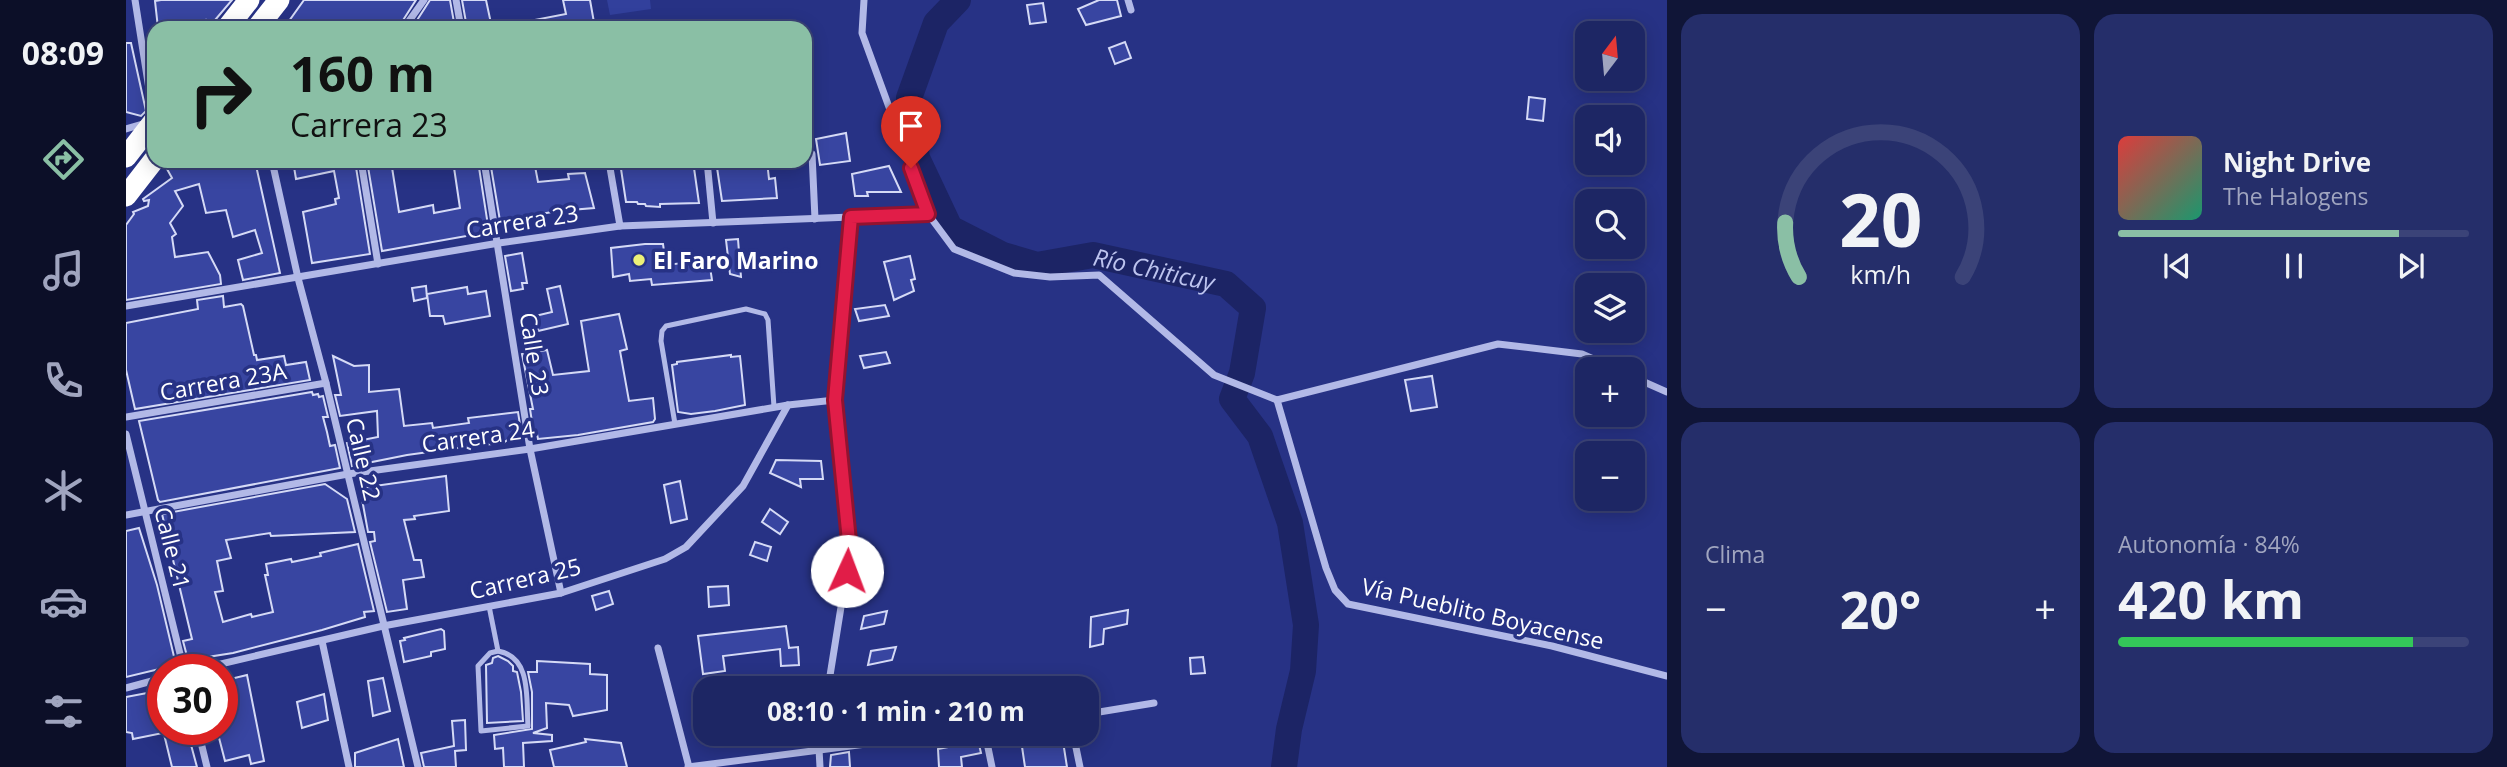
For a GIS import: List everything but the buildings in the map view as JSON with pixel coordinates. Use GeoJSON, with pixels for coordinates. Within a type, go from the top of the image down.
{"type":"FeatureCollection","features":[{"type":"Feature","properties":{"kind":"highway"},"geometry":{"type":"LineString","coordinates":[[235,21],[249,9],[279,0]]}},
{"type":"Feature","properties":{"kind":"highway"},"geometry":{"type":"LineString","coordinates":[[126,157],[147,130]]}},
{"type":"Feature","properties":{"kind":"highway"},"geometry":{"type":"LineString","coordinates":[[126,196],[148,168]]}},
{"type":"Feature","properties":{"kind":"street"},"geometry":{"type":"LineString","coordinates":[[135,0],[147,76]]}},
{"type":"Feature","properties":{"kind":"street"},"geometry":{"type":"LineString","coordinates":[[409,21],[424,0]]}},
{"type":"Feature","properties":{"kind":"street"},"geometry":{"type":"LineString","coordinates":[[456,0],[460,21]]}},
{"type":"Feature","properties":{"kind":"street"},"geometry":{"type":"LineString","coordinates":[[864,0],[862,33],[928,214],[954,249],[1014,273],[1050,277],[1099,275],[1214,375],[1277,400],[1498,344],[1589,357]]}},
{"type":"Feature","properties":{"kind":"street"},"geometry":{"type":"LineString","coordinates":[[1128,0],[1131,10]]}},
{"type":"Feature","properties":{"kind":"street"},"geometry":{"type":"LineString","coordinates":[[126,129],[147,123]]}},
{"type":"Feature","properties":{"kind":"street"},"geometry":{"type":"LineString","coordinates":[[812,154],[815,219]]}},
{"type":"Feature","properties":{"kind":"street","name":"Calle 22"},"geometry":{"type":"LineString","coordinates":[[274,168],[418,767]]}},
{"type":"Feature","properties":{"kind":"street"},"geometry":{"type":"LineString","coordinates":[[362,168],[378,264]]}},
{"type":"Feature","properties":{"kind":"street","name":"Calle 23"},"geometry":{"type":"LineString","coordinates":[[485,168],[530,449],[561,593]]}},
{"type":"Feature","properties":{"kind":"street"},"geometry":{"type":"LineString","coordinates":[[610,168],[620,226]]}},
{"type":"Feature","properties":{"kind":"street"},"geometry":{"type":"LineString","coordinates":[[708,168],[713,223]]}},
{"type":"Feature","properties":{"kind":"street","name":"Carrera 23"},"geometry":{"type":"LineString","coordinates":[[126,306],[499,243],[620,226],[928,214]]}},
{"type":"Feature","properties":{"kind":"street"},"geometry":{"type":"LineString","coordinates":[[830,676],[850,551],[835,400],[851,217]]}},
{"type":"Feature","properties":{"kind":"street"},"geometry":{"type":"LineString","coordinates":[[1645,382],[1667,392]]}},
{"type":"Feature","properties":{"kind":"street","name":"Carrera 23A"},"geometry":{"type":"LineString","coordinates":[[126,417],[326,383]]}},
{"type":"Feature","properties":{"kind":"street","name":"Carrera 24"},"geometry":{"type":"LineString","coordinates":[[126,515],[348,474],[530,449],[774,407],[835,400]]}},
{"type":"Feature","properties":{"kind":"street","name":"Vía Pueblito Boyacense"},"geometry":{"type":"LineString","coordinates":[[1277,400],[1326,568],[1335,590],[1348,604],[1552,646],[1667,676]]}},
{"type":"Feature","properties":{"kind":"street","name":"Carrera 25"},"geometry":{"type":"LineString","coordinates":[[238,660],[383,626],[561,593],[665,559],[686,547],[743,486],[788,405]]}},
{"type":"Feature","properties":{"kind":"street","name":"Calle 21"},"geometry":{"type":"LineString","coordinates":[[126,434],[180,654]]}},
{"type":"Feature","properties":{"kind":"street"},"geometry":{"type":"LineString","coordinates":[[322,640],[349,767]]}},
{"type":"Feature","properties":{"kind":"street"},"geometry":{"type":"LineString","coordinates":[[658,648],[688,767],[844,746]]}},
{"type":"Feature","properties":{"kind":"street"},"geometry":{"type":"LineString","coordinates":[[126,688],[147,682]]}},
{"type":"Feature","properties":{"kind":"street"},"geometry":{"type":"LineString","coordinates":[[1099,712],[1154,703]]}},
{"type":"Feature","properties":{"kind":"street"},"geometry":{"type":"LineString","coordinates":[[202,745],[207,767]]}},
{"type":"Feature","properties":{"kind":"street"},"geometry":{"type":"LineString","coordinates":[[819,746],[821,767]]}},
{"type":"Feature","properties":{"kind":"street"},"geometry":{"type":"LineString","coordinates":[[988,746],[992,767]]}},
{"type":"Feature","properties":{"kind":"street"},"geometry":{"type":"LineString","coordinates":[[1076,746],[1080,767]]}},
{"type":"Feature","properties":{"kind":"lane"},"geometry":{"type":"LineString","coordinates":[[675,424],[661,341],[662,331],[666,326],[746,309],[765,314],[768,320],[774,407]]}},
{"type":"Feature","properties":{"kind":"lane"},"geometry":{"type":"LineString","coordinates":[[489,606],[498,651]]}},
{"type":"Feature","properties":{"kind":"lane"},"geometry":{"type":"LineString","coordinates":[[498,651],[513,656],[522,666],[528,726],[481,731],[478,666],[490,653],[498,651]]}},
{"type":"Feature","properties":{"kind":"shaded area"},"geometry":{"type":"Polygon","coordinates":[[[607,0],[650,0],[651,9],[610,15],[607,0]]]}},
{"type":"Feature","properties":{"kind":"waterway","name":"Río Chiticuy"},"geometry":{"type":"LineString","coordinates":[[958,0],[936,23],[909,98],[917,158],[950,228],[1003,255],[1037,265],[1093,255],[1226,284],[1253,308],[1242,373],[1232,399],[1260,436],[1290,523],[1306,625],[1303,671],[1289,729],[1284,767]]}},
{"type":"Feature","properties":{"kind":"place","name":"El Faro Marino"},"geometry":{"type":"Point","coordinates":[639,260]}},
{"type":"Feature","properties":{"kind":"route"},"geometry":{"type":"LineString","coordinates":[[847,571],[850,551],[835,400],[851,217],[928,214],[911,168]]}}]}
